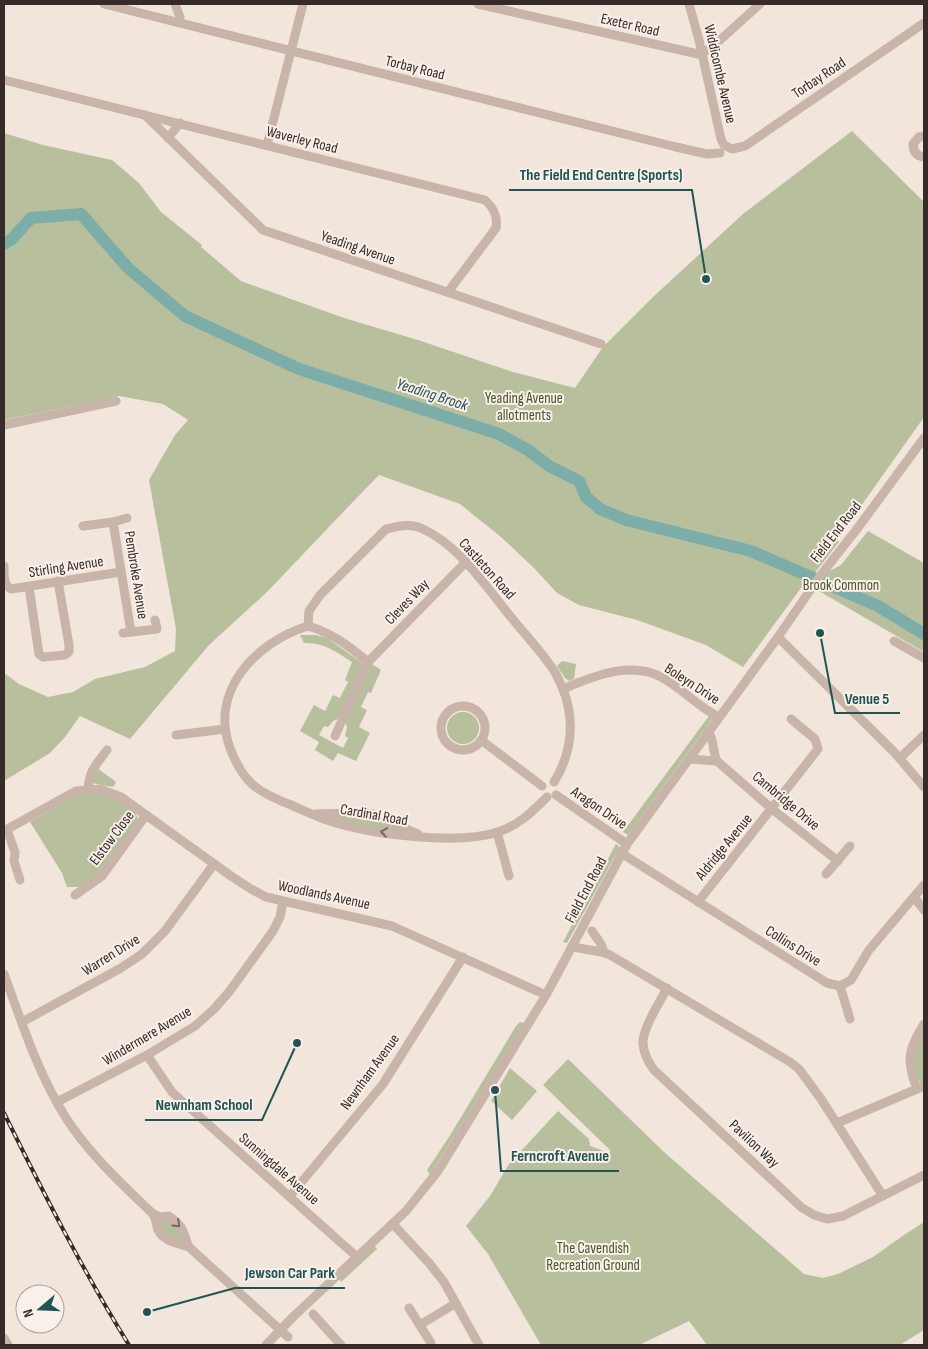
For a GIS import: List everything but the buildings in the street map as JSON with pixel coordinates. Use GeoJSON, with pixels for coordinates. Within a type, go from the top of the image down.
{"type":"FeatureCollection","features":[{"type":"Feature","properties":{"kind":"street","name":"Torbay Road"},"geometry":{"type":"LineString","coordinates":[[104,4],[706,154],[745,146],[924,24]]}},
{"type":"Feature","properties":{"kind":"street"},"geometry":{"type":"LineString","coordinates":[[175,4],[180,17],[179,22]]}},
{"type":"Feature","properties":{"kind":"street"},"geometry":{"type":"LineString","coordinates":[[267,145],[303,4]]}},
{"type":"Feature","properties":{"kind":"street","name":"Exeter Road"},"geometry":{"type":"LineString","coordinates":[[478,4],[683,51],[702,53]]}},
{"type":"Feature","properties":{"kind":"street","name":"Widdicombe Avenue"},"geometry":{"type":"LineString","coordinates":[[689,4],[724,150]]}},
{"type":"Feature","properties":{"kind":"street"},"geometry":{"type":"LineString","coordinates":[[702,53],[710,49],[760,4]]}},
{"type":"Feature","properties":{"kind":"street","name":"Waverley Road"},"geometry":{"type":"LineString","coordinates":[[4,80],[485,200],[495,213],[496,228],[448,292]]}},
{"type":"Feature","properties":{"kind":"street","name":"Yeading Avenue"},"geometry":{"type":"LineString","coordinates":[[144,115],[263,230],[602,344]]}},
{"type":"Feature","properties":{"kind":"street"},"geometry":{"type":"LineString","coordinates":[[168,138],[180,123]]}},
{"type":"Feature","properties":{"kind":"street"},"geometry":{"type":"LineString","coordinates":[[924,136],[916,140],[913,148],[917,155],[924,157]]}},
{"type":"Feature","properties":{"kind":"street"},"geometry":{"type":"LineString","coordinates":[[4,425],[116,401]]}},
{"type":"Feature","properties":{"kind":"street","name":"Field End Road"},"geometry":{"type":"LineString","coordinates":[[266,1345],[392,1224],[419,1196],[438,1171],[546,995],[621,853],[778,637],[817,579],[858,529],[924,438]]}},
{"type":"Feature","properties":{"kind":"street"},"geometry":{"type":"LineString","coordinates":[[113,522],[127,518]]}},
{"type":"Feature","properties":{"kind":"street","name":"Pembroke Avenue"},"geometry":{"type":"LineString","coordinates":[[84,526],[113,522],[121,572],[127,633],[157,629],[155,620]]}},
{"type":"Feature","properties":{"kind":"street","name":"Castleton Road"},"geometry":{"type":"LineString","coordinates":[[308,626],[310,612],[320,595],[386,529],[412,525],[435,535],[466,562],[546,660],[563,689],[571,721],[570,739],[561,772],[554,782]]}},
{"type":"Feature","properties":{"kind":"street","name":"Cleves Way"},"geometry":{"type":"LineString","coordinates":[[368,662],[466,562]]}},
{"type":"Feature","properties":{"kind":"street","name":"Stirling Avenue"},"geometry":{"type":"LineString","coordinates":[[4,566],[5,583],[11,589],[121,572]]}},
{"type":"Feature","properties":{"kind":"street"},"geometry":{"type":"LineString","coordinates":[[29,587],[39,654],[43,657],[65,655],[69,652],[70,646],[58,581]]}},
{"type":"Feature","properties":{"kind":"street"},"geometry":{"type":"LineString","coordinates":[[308,626],[338,638],[368,662],[335,736]]}},
{"type":"Feature","properties":{"kind":"street","name":"Cardinal Road"},"geometry":{"type":"LineString","coordinates":[[308,626],[292,631],[252,658],[232,686],[225,729],[235,760],[252,784],[281,801],[333,822],[351,827],[407,836],[468,837],[497,832],[523,820],[551,796]]}},
{"type":"Feature","properties":{"kind":"street"},"geometry":{"type":"LineString","coordinates":[[778,637],[900,758],[924,787]]}},
{"type":"Feature","properties":{"kind":"street"},"geometry":{"type":"LineString","coordinates":[[894,640],[924,658]]}},
{"type":"Feature","properties":{"kind":"street","name":"Boleyn Drive"},"geometry":{"type":"LineString","coordinates":[[563,689],[617,671],[648,672],[661,678],[719,717]]}},
{"type":"Feature","properties":{"kind":"street"},"geometry":{"type":"LineString","coordinates":[[462,706],[475,710],[484,720],[485,727],[481,740],[469,749],[457,749],[450,745],[442,734],[441,727],[445,716],[450,710],[462,706]]}},
{"type":"Feature","properties":{"kind":"street","name":"Aldridge Avenue"},"geometry":{"type":"LineString","coordinates":[[698,902],[818,749],[815,739],[791,718]]}},
{"type":"Feature","properties":{"kind":"street"},"geometry":{"type":"LineString","coordinates":[[176,735],[225,729]]}},
{"type":"Feature","properties":{"kind":"street"},"geometry":{"type":"LineString","coordinates":[[708,732],[712,736],[717,761]]}},
{"type":"Feature","properties":{"kind":"street"},"geometry":{"type":"LineString","coordinates":[[900,758],[924,735]]}},
{"type":"Feature","properties":{"kind":"street"},"geometry":{"type":"LineString","coordinates":[[481,740],[542,786]]}},
{"type":"Feature","properties":{"kind":"street"},"geometry":{"type":"LineString","coordinates":[[88,789],[88,778],[91,771],[107,750]]}},
{"type":"Feature","properties":{"kind":"street"},"geometry":{"type":"LineString","coordinates":[[689,759],[713,759],[717,761]]}},
{"type":"Feature","properties":{"kind":"street","name":"Cambridge Drive"},"geometry":{"type":"LineString","coordinates":[[717,761],[772,809],[838,862]]}},
{"type":"Feature","properties":{"kind":"street"},"geometry":{"type":"LineString","coordinates":[[549,781],[554,782],[558,788],[551,796],[542,792],[542,786],[549,781]]}},
{"type":"Feature","properties":{"kind":"street","name":"Woodlands Avenue"},"geometry":{"type":"LineString","coordinates":[[5,831],[76,791],[100,789],[111,792],[121,796],[214,864],[266,897],[360,917],[392,926],[546,995]]}},
{"type":"Feature","properties":{"kind":"street","name":"Aragon Drive"},"geometry":{"type":"LineString","coordinates":[[551,796],[627,844]]}},
{"type":"Feature","properties":{"kind":"street","name":"Cardinal Road"},"geometry":{"type":"LineString","coordinates":[[313,814],[373,814],[416,833],[432,837]]}},
{"type":"Feature","properties":{"kind":"street","name":"Elstow Close"},"geometry":{"type":"LineString","coordinates":[[75,895],[102,876],[146,815]]}},
{"type":"Feature","properties":{"kind":"street"},"geometry":{"type":"LineString","coordinates":[[5,831],[15,852],[14,861],[20,880]]}},
{"type":"Feature","properties":{"kind":"street"},"geometry":{"type":"LineString","coordinates":[[497,832],[509,876]]}},
{"type":"Feature","properties":{"kind":"street"},"geometry":{"type":"LineString","coordinates":[[826,874],[850,846]]}},
{"type":"Feature","properties":{"kind":"street","name":"Collins Drive"},"geometry":{"type":"LineString","coordinates":[[621,853],[827,983],[840,986]]}},
{"type":"Feature","properties":{"kind":"street","name":"Warren Drive"},"geometry":{"type":"LineString","coordinates":[[22,1022],[121,968],[142,954],[165,931],[214,864]]}},
{"type":"Feature","properties":{"kind":"street"},"geometry":{"type":"LineString","coordinates":[[850,1019],[840,986],[851,980],[869,950],[924,885]]}},
{"type":"Feature","properties":{"kind":"street"},"geometry":{"type":"LineString","coordinates":[[914,897],[924,910]]}},
{"type":"Feature","properties":{"kind":"street","name":"Windermere Avenue"},"geometry":{"type":"LineString","coordinates":[[58,1102],[147,1055],[195,1026],[219,1003],[273,931],[280,917],[283,902]]}},
{"type":"Feature","properties":{"kind":"street"},"geometry":{"type":"LineString","coordinates":[[592,931],[604,952]]}},
{"type":"Feature","properties":{"kind":"street"},"geometry":{"type":"LineString","coordinates":[[572,946],[583,950],[604,952],[667,988],[799,1069],[837,1123],[883,1196]]}},
{"type":"Feature","properties":{"kind":"street","name":"Newnham Avenue"},"geometry":{"type":"LineString","coordinates":[[290,1196],[383,1084],[463,957]]}},
{"type":"Feature","properties":{"kind":"street"},"geometry":{"type":"LineString","coordinates":[[4,974],[42,1075],[66,1117],[92,1152],[109,1172],[153,1214],[158,1230],[163,1235],[174,1244],[189,1247],[288,1337]]}},
{"type":"Feature","properties":{"kind":"street","name":"Pavilion Way"},"geometry":{"type":"LineString","coordinates":[[667,988],[648,1026],[643,1042],[646,1058],[654,1070],[801,1207],[814,1215],[827,1219],[843,1216],[924,1175]]}},
{"type":"Feature","properties":{"kind":"street"},"geometry":{"type":"LineString","coordinates":[[837,1123],[920,1088],[910,1072],[910,1058],[917,1036],[924,1024]]}},
{"type":"Feature","properties":{"kind":"street","name":"Sunningdale Avenue"},"geometry":{"type":"LineString","coordinates":[[147,1055],[172,1092],[357,1257]]}},
{"type":"Feature","properties":{"kind":"street"},"geometry":{"type":"LineString","coordinates":[[153,1214],[160,1217],[169,1216],[174,1220],[185,1231],[189,1247]]}},
{"type":"Feature","properties":{"kind":"street"},"geometry":{"type":"LineString","coordinates":[[392,1224],[429,1263],[444,1282],[479,1345]]}},
{"type":"Feature","properties":{"kind":"street"},"geometry":{"type":"LineString","coordinates":[[420,1325],[456,1303]]}},
{"type":"Feature","properties":{"kind":"street"},"geometry":{"type":"LineString","coordinates":[[409,1308],[431,1343]]}},
{"type":"Feature","properties":{"kind":"street"},"geometry":{"type":"LineString","coordinates":[[313,1314],[341,1345]]}},
{"type":"Feature","properties":{"kind":"street"},"geometry":{"type":"LineString","coordinates":[[4,1338],[8,1345]]}},
{"type":"Feature","properties":{"kind":"green space","name":"Yeading Avenue allotments"},"geometry":{"type":"Polygon","coordinates":[[[852,131],[924,202],[924,417],[837,540],[839,542],[803,588],[801,588],[743,667],[706,645],[637,620],[579,605],[557,593],[501,537],[460,504],[379,475],[267,592],[209,645],[130,739],[80,716],[65,737],[50,753],[4,781],[4,673],[19,684],[48,697],[73,692],[95,679],[145,667],[175,651],[176,629],[149,480],[175,435],[188,420],[163,404],[119,396],[4,420],[4,133],[43,145],[112,160],[139,183],[161,212],[202,245],[201,247],[241,281],[344,318],[418,340],[513,372],[575,388],[603,347],[653,297],[743,214],[852,131]]]}},
{"type":"Feature","properties":{"kind":"green space","name":"Brook Common"},"geometry":{"type":"Polygon","coordinates":[[[868,531],[924,563],[924,652],[812,587],[820,576],[841,565],[868,531]]]}},
{"type":"Feature","properties":{"kind":"green space"},"geometry":{"type":"Polygon","coordinates":[[[300,635],[316,635],[327,638],[362,663],[338,719],[333,721],[328,727],[324,726],[319,735],[343,748],[348,738],[345,736],[347,727],[345,722],[372,664],[381,670],[371,693],[368,692],[361,707],[367,710],[359,727],[370,733],[356,761],[338,753],[333,761],[315,750],[319,742],[300,731],[314,705],[325,711],[333,695],[340,698],[348,682],[345,680],[352,662],[324,646],[304,643],[300,635]]]}},
{"type":"Feature","properties":{"kind":"green space"},"geometry":{"type":"Polygon","coordinates":[[[562,661],[576,664],[574,679],[569,681],[565,678],[557,666],[562,661]]]}},
{"type":"Feature","properties":{"kind":"green space"},"geometry":{"type":"Polygon","coordinates":[[[463,712],[469,713],[474,717],[478,722],[478,734],[474,739],[469,743],[463,744],[457,743],[452,739],[448,734],[447,728],[448,722],[452,717],[457,713],[463,712]]]}},
{"type":"Feature","properties":{"kind":"green space"},"geometry":{"type":"Polygon","coordinates":[[[709,716],[713,718],[628,835],[623,832],[709,716]]]}},
{"type":"Feature","properties":{"kind":"green space"},"geometry":{"type":"Polygon","coordinates":[[[97,768],[116,782],[113,787],[92,783],[97,768]]]}},
{"type":"Feature","properties":{"kind":"green space"},"geometry":{"type":"Polygon","coordinates":[[[95,792],[115,797],[136,812],[138,820],[101,871],[80,887],[67,887],[62,873],[30,822],[77,795],[95,792]]]}},
{"type":"Feature","properties":{"kind":"green space"},"geometry":{"type":"Polygon","coordinates":[[[328,816],[370,817],[404,832],[375,830],[328,816]]]}},
{"type":"Feature","properties":{"kind":"green space"},"geometry":{"type":"Polygon","coordinates":[[[616,844],[620,847],[567,943],[563,942],[616,844]]]}},
{"type":"Feature","properties":{"kind":"green space"},"geometry":{"type":"Polygon","coordinates":[[[520,1022],[524,1023],[430,1175],[427,1170],[520,1022]]]}},
{"type":"Feature","properties":{"kind":"green space"},"geometry":{"type":"Polygon","coordinates":[[[924,1030],[923,1083],[917,1080],[913,1057],[924,1030]]]}},
{"type":"Feature","properties":{"kind":"green space","name":"The Cavendish Recreation Ground"},"geometry":{"type":"Polygon","coordinates":[[[568,1059],[664,1152],[804,1274],[823,1278],[838,1274],[873,1257],[924,1222],[924,1330],[900,1345],[707,1345],[689,1321],[639,1345],[541,1345],[488,1254],[466,1226],[490,1196],[509,1164],[558,1111],[589,1139],[590,1146],[609,1153],[611,1151],[543,1085],[568,1059]]]}},
{"type":"Feature","properties":{"kind":"green space"},"geometry":{"type":"Polygon","coordinates":[[[510,1068],[537,1091],[512,1120],[491,1101],[510,1068]]]}},
{"type":"Feature","properties":{"kind":"green space"},"geometry":{"type":"Polygon","coordinates":[[[163,1218],[172,1221],[184,1240],[177,1243],[160,1228],[160,1221],[163,1218]]]}},
{"type":"Feature","properties":{"kind":"green space"},"geometry":{"type":"Polygon","coordinates":[[[374,1245],[377,1249],[341,1282],[339,1279],[374,1245]]]}},
{"type":"Feature","properties":{"kind":"waterway","name":"Yeading Brook"},"geometry":{"type":"LineString","coordinates":[[4,244],[12,239],[31,218],[81,214],[128,268],[185,316],[299,369],[499,434],[528,450],[549,466],[579,481],[586,497],[600,509],[626,520],[751,551],[878,606],[924,634]]}},
{"type":"Feature","properties":{"kind":"railway"},"geometry":{"type":"LineString","coordinates":[[4,1113],[64,1231],[129,1345]]}},
{"type":"Feature","properties":{"kind":"place","name":"The Field End Centre (Sports)"},"geometry":{"type":"Point","coordinates":[706,279]}},
{"type":"Feature","properties":{"kind":"place","name":"Venue 5"},"geometry":{"type":"Point","coordinates":[820,633]}},
{"type":"Feature","properties":{"kind":"place","name":"Newnham School"},"geometry":{"type":"Point","coordinates":[297,1043]}},
{"type":"Feature","properties":{"kind":"place","name":"Ferncroft Avenue"},"geometry":{"type":"Point","coordinates":[495,1090]}},
{"type":"Feature","properties":{"kind":"place","name":"Jewson Car Park"},"geometry":{"type":"Point","coordinates":[147,1312]}}]}
